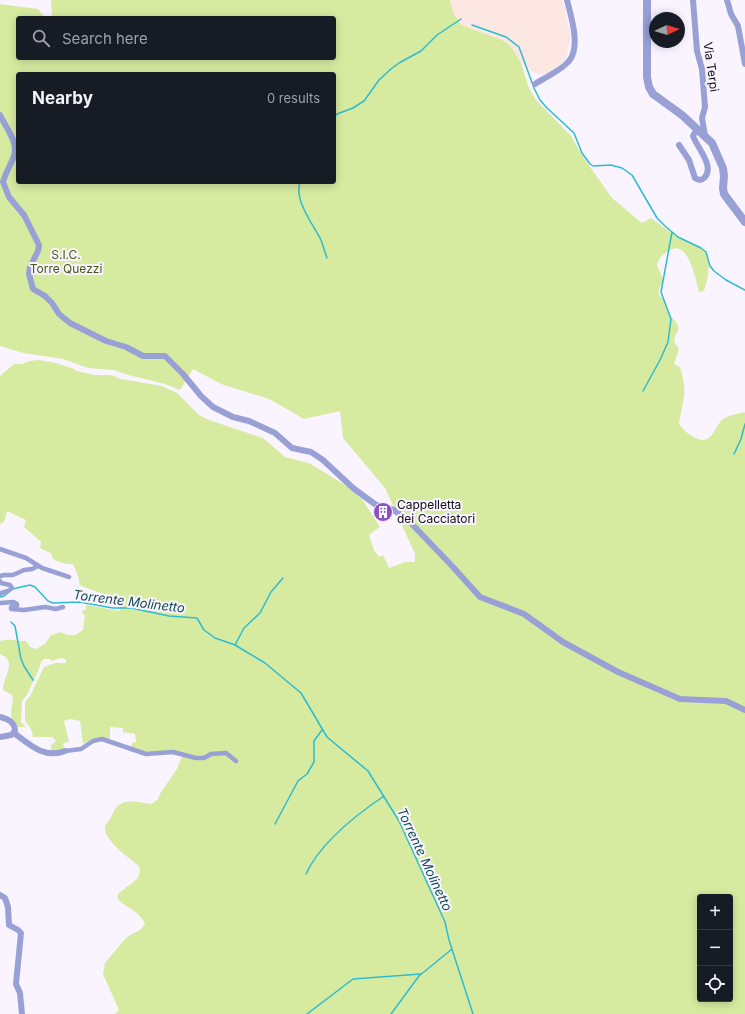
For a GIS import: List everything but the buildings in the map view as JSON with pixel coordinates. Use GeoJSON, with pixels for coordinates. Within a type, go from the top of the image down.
{"type":"FeatureCollection","features":[{"type":"Feature","properties":{"kind":"street"},"geometry":{"type":"LineString","coordinates":[[535,84],[567,63],[572,58],[575,37],[567,0]]}},
{"type":"Feature","properties":{"kind":"street"},"geometry":{"type":"LineString","coordinates":[[647,0],[647,76],[649,87],[653,94],[678,112],[705,136],[715,149],[723,168],[724,194],[745,222]]}},
{"type":"Feature","properties":{"kind":"street","name":"Via Terpi"},"geometry":{"type":"LineString","coordinates":[[693,0],[697,51],[702,69],[705,107],[702,118],[705,136]]}},
{"type":"Feature","properties":{"kind":"street"},"geometry":{"type":"LineString","coordinates":[[727,0],[731,14],[738,26],[745,64]]}},
{"type":"Feature","properties":{"kind":"street"},"geometry":{"type":"LineString","coordinates":[[0,115],[11,135],[15,154],[3,182],[9,197],[24,215],[39,245],[38,251],[30,267],[30,279],[33,289],[45,296],[52,303],[59,314],[70,324],[106,341],[126,347],[143,356],[165,356],[213,407],[233,417],[249,421],[275,433],[292,448],[311,452],[323,460],[353,488],[376,505],[394,510],[410,522],[480,597],[524,614],[563,642],[618,672],[680,699],[726,701],[745,710]]}},
{"type":"Feature","properties":{"kind":"street"},"geometry":{"type":"LineString","coordinates":[[679,145],[689,160],[695,178],[698,180],[703,178],[706,174],[706,159],[693,136],[697,129]]}},
{"type":"Feature","properties":{"kind":"street"},"geometry":{"type":"LineString","coordinates":[[0,549],[26,558],[38,566],[69,577]]}},
{"type":"Feature","properties":{"kind":"street"},"geometry":{"type":"LineString","coordinates":[[0,576],[13,575],[38,566]]}},
{"type":"Feature","properties":{"kind":"street"},"geometry":{"type":"LineString","coordinates":[[0,581],[1,583],[10,585],[12,588],[8,591],[0,593]]}},
{"type":"Feature","properties":{"kind":"street"},"geometry":{"type":"LineString","coordinates":[[0,603],[14,602],[17,606],[10,608],[11,609],[24,610],[45,606],[56,609],[63,607]]}},
{"type":"Feature","properties":{"kind":"street"},"geometry":{"type":"LineString","coordinates":[[0,717],[12,722],[15,729],[14,733]]}},
{"type":"Feature","properties":{"kind":"street"},"geometry":{"type":"LineString","coordinates":[[0,737],[14,733]]}},
{"type":"Feature","properties":{"kind":"street"},"geometry":{"type":"LineString","coordinates":[[14,733],[27,744],[49,753],[58,754],[81,748],[93,741],[102,739],[146,754],[173,752],[196,758],[204,758],[211,754],[226,753],[236,761]]}},
{"type":"Feature","properties":{"kind":"street"},"geometry":{"type":"LineString","coordinates":[[0,895],[5,898],[8,907],[9,925],[21,933],[16,984],[20,993],[22,1014]]}},
{"type":"Feature","properties":{"kind":"shaded area"},"geometry":{"type":"Polygon","coordinates":[[[450,0],[563,0],[571,36],[566,59],[550,73],[540,74],[530,71],[521,63],[512,48],[506,42],[461,25],[453,12],[450,0]]]}},
{"type":"Feature","properties":{"kind":"green space","name":"S.I.C. Torre Quezzi"},"geometry":{"type":"Polygon","coordinates":[[[51,0],[450,0],[453,12],[461,25],[506,42],[512,48],[521,63],[529,88],[536,100],[571,136],[585,160],[612,198],[642,223],[651,218],[673,234],[702,249],[705,253],[708,258],[709,269],[704,291],[699,292],[690,262],[681,250],[676,248],[667,252],[663,255],[657,265],[663,279],[659,294],[678,326],[674,341],[679,349],[674,364],[680,367],[684,383],[683,402],[679,424],[684,430],[696,438],[706,440],[723,419],[728,416],[745,413],[745,1014],[115,1014],[119,1010],[103,974],[105,963],[124,940],[140,930],[145,924],[139,915],[123,904],[117,897],[123,889],[136,880],[140,872],[139,866],[124,854],[109,838],[106,833],[106,825],[119,805],[129,802],[152,804],[158,799],[161,792],[177,769],[182,756],[204,760],[213,755],[226,754],[235,762],[236,760],[225,752],[211,753],[202,757],[173,751],[144,752],[126,747],[131,746],[132,743],[136,742],[135,734],[123,732],[123,728],[110,727],[110,740],[96,739],[90,740],[83,744],[80,721],[71,719],[64,721],[69,742],[63,743],[64,749],[58,752],[48,752],[52,748],[50,746],[56,741],[52,737],[32,737],[31,729],[25,721],[25,702],[30,696],[44,667],[55,663],[66,663],[66,660],[62,658],[52,661],[50,659],[44,659],[41,662],[27,695],[22,701],[21,722],[26,727],[18,727],[12,719],[11,712],[13,698],[12,695],[3,690],[3,685],[9,666],[6,657],[0,654],[0,641],[26,641],[30,647],[36,649],[45,644],[51,635],[61,632],[67,635],[75,635],[83,630],[85,615],[82,614],[83,610],[86,610],[86,605],[120,611],[120,605],[115,599],[80,585],[73,564],[57,561],[52,558],[52,554],[40,548],[41,542],[24,527],[26,520],[7,511],[4,522],[0,524],[0,376],[14,364],[22,364],[29,361],[39,360],[56,363],[77,371],[94,375],[111,375],[121,379],[162,386],[177,393],[199,415],[209,420],[263,438],[285,457],[309,463],[345,485],[362,499],[380,527],[369,535],[374,550],[379,557],[383,555],[389,568],[405,562],[415,562],[415,554],[385,488],[343,438],[340,411],[304,419],[269,399],[221,384],[193,369],[180,390],[165,384],[114,370],[88,368],[63,359],[23,353],[0,346],[0,4],[38,9],[43,16],[16,16],[16,60],[336,60],[336,16],[52,16],[51,0]]]}},
{"type":"Feature","properties":{"kind":"waterway"},"geometry":{"type":"LineString","coordinates":[[336,115],[353,108],[364,101],[379,80],[391,69],[421,51],[437,35],[461,19]]}},
{"type":"Feature","properties":{"kind":"waterway"},"geometry":{"type":"LineString","coordinates":[[472,25],[506,37],[519,47],[540,100],[574,133],[582,153],[590,164],[593,166],[611,165],[622,168],[632,175],[657,218],[678,237],[706,252],[710,266],[714,271],[726,280],[745,290]]}},
{"type":"Feature","properties":{"kind":"waterway"},"geometry":{"type":"LineString","coordinates":[[300,184],[299,189],[302,204],[309,220],[321,240],[327,258]]}},
{"type":"Feature","properties":{"kind":"waterway"},"geometry":{"type":"LineString","coordinates":[[643,391],[668,342],[671,319],[661,292],[672,232]]}},
{"type":"Feature","properties":{"kind":"waterway"},"geometry":{"type":"LineString","coordinates":[[734,454],[741,439],[745,424]]}},
{"type":"Feature","properties":{"kind":"waterway"},"geometry":{"type":"LineString","coordinates":[[235,645],[244,628],[260,613],[271,592],[283,578]]}},
{"type":"Feature","properties":{"kind":"waterway","name":"Torrente Molinetto"},"geometry":{"type":"LineString","coordinates":[[13,589],[30,585],[35,587],[48,601],[53,603],[79,602],[113,608],[131,608],[169,616],[197,618],[204,630],[215,638],[235,645],[265,663],[301,693],[327,737],[368,771],[399,821],[445,922],[449,940],[473,1014]]}},
{"type":"Feature","properties":{"kind":"waterway","name":"Torrente Molinetto"},"geometry":{"type":"LineString","coordinates":[[0,597],[9,592]]}},
{"type":"Feature","properties":{"kind":"waterway"},"geometry":{"type":"LineString","coordinates":[[11,622],[15,626],[21,659],[33,680]]}},
{"type":"Feature","properties":{"kind":"waterway"},"geometry":{"type":"LineString","coordinates":[[275,824],[298,781],[307,774],[314,762],[314,741],[322,730]]}},
{"type":"Feature","properties":{"kind":"waterway"},"geometry":{"type":"LineString","coordinates":[[306,874],[320,851],[329,841],[340,830],[384,796]]}},
{"type":"Feature","properties":{"kind":"waterway"},"geometry":{"type":"LineString","coordinates":[[391,1014],[419,976],[452,949]]}},
{"type":"Feature","properties":{"kind":"waterway"},"geometry":{"type":"LineString","coordinates":[[307,1014],[353,979],[421,974]]}},
{"type":"Feature","properties":{"kind":"place","name":"Cappelletta dei Cacciatori"},"geometry":{"type":"Point","coordinates":[383,512]}}]}
